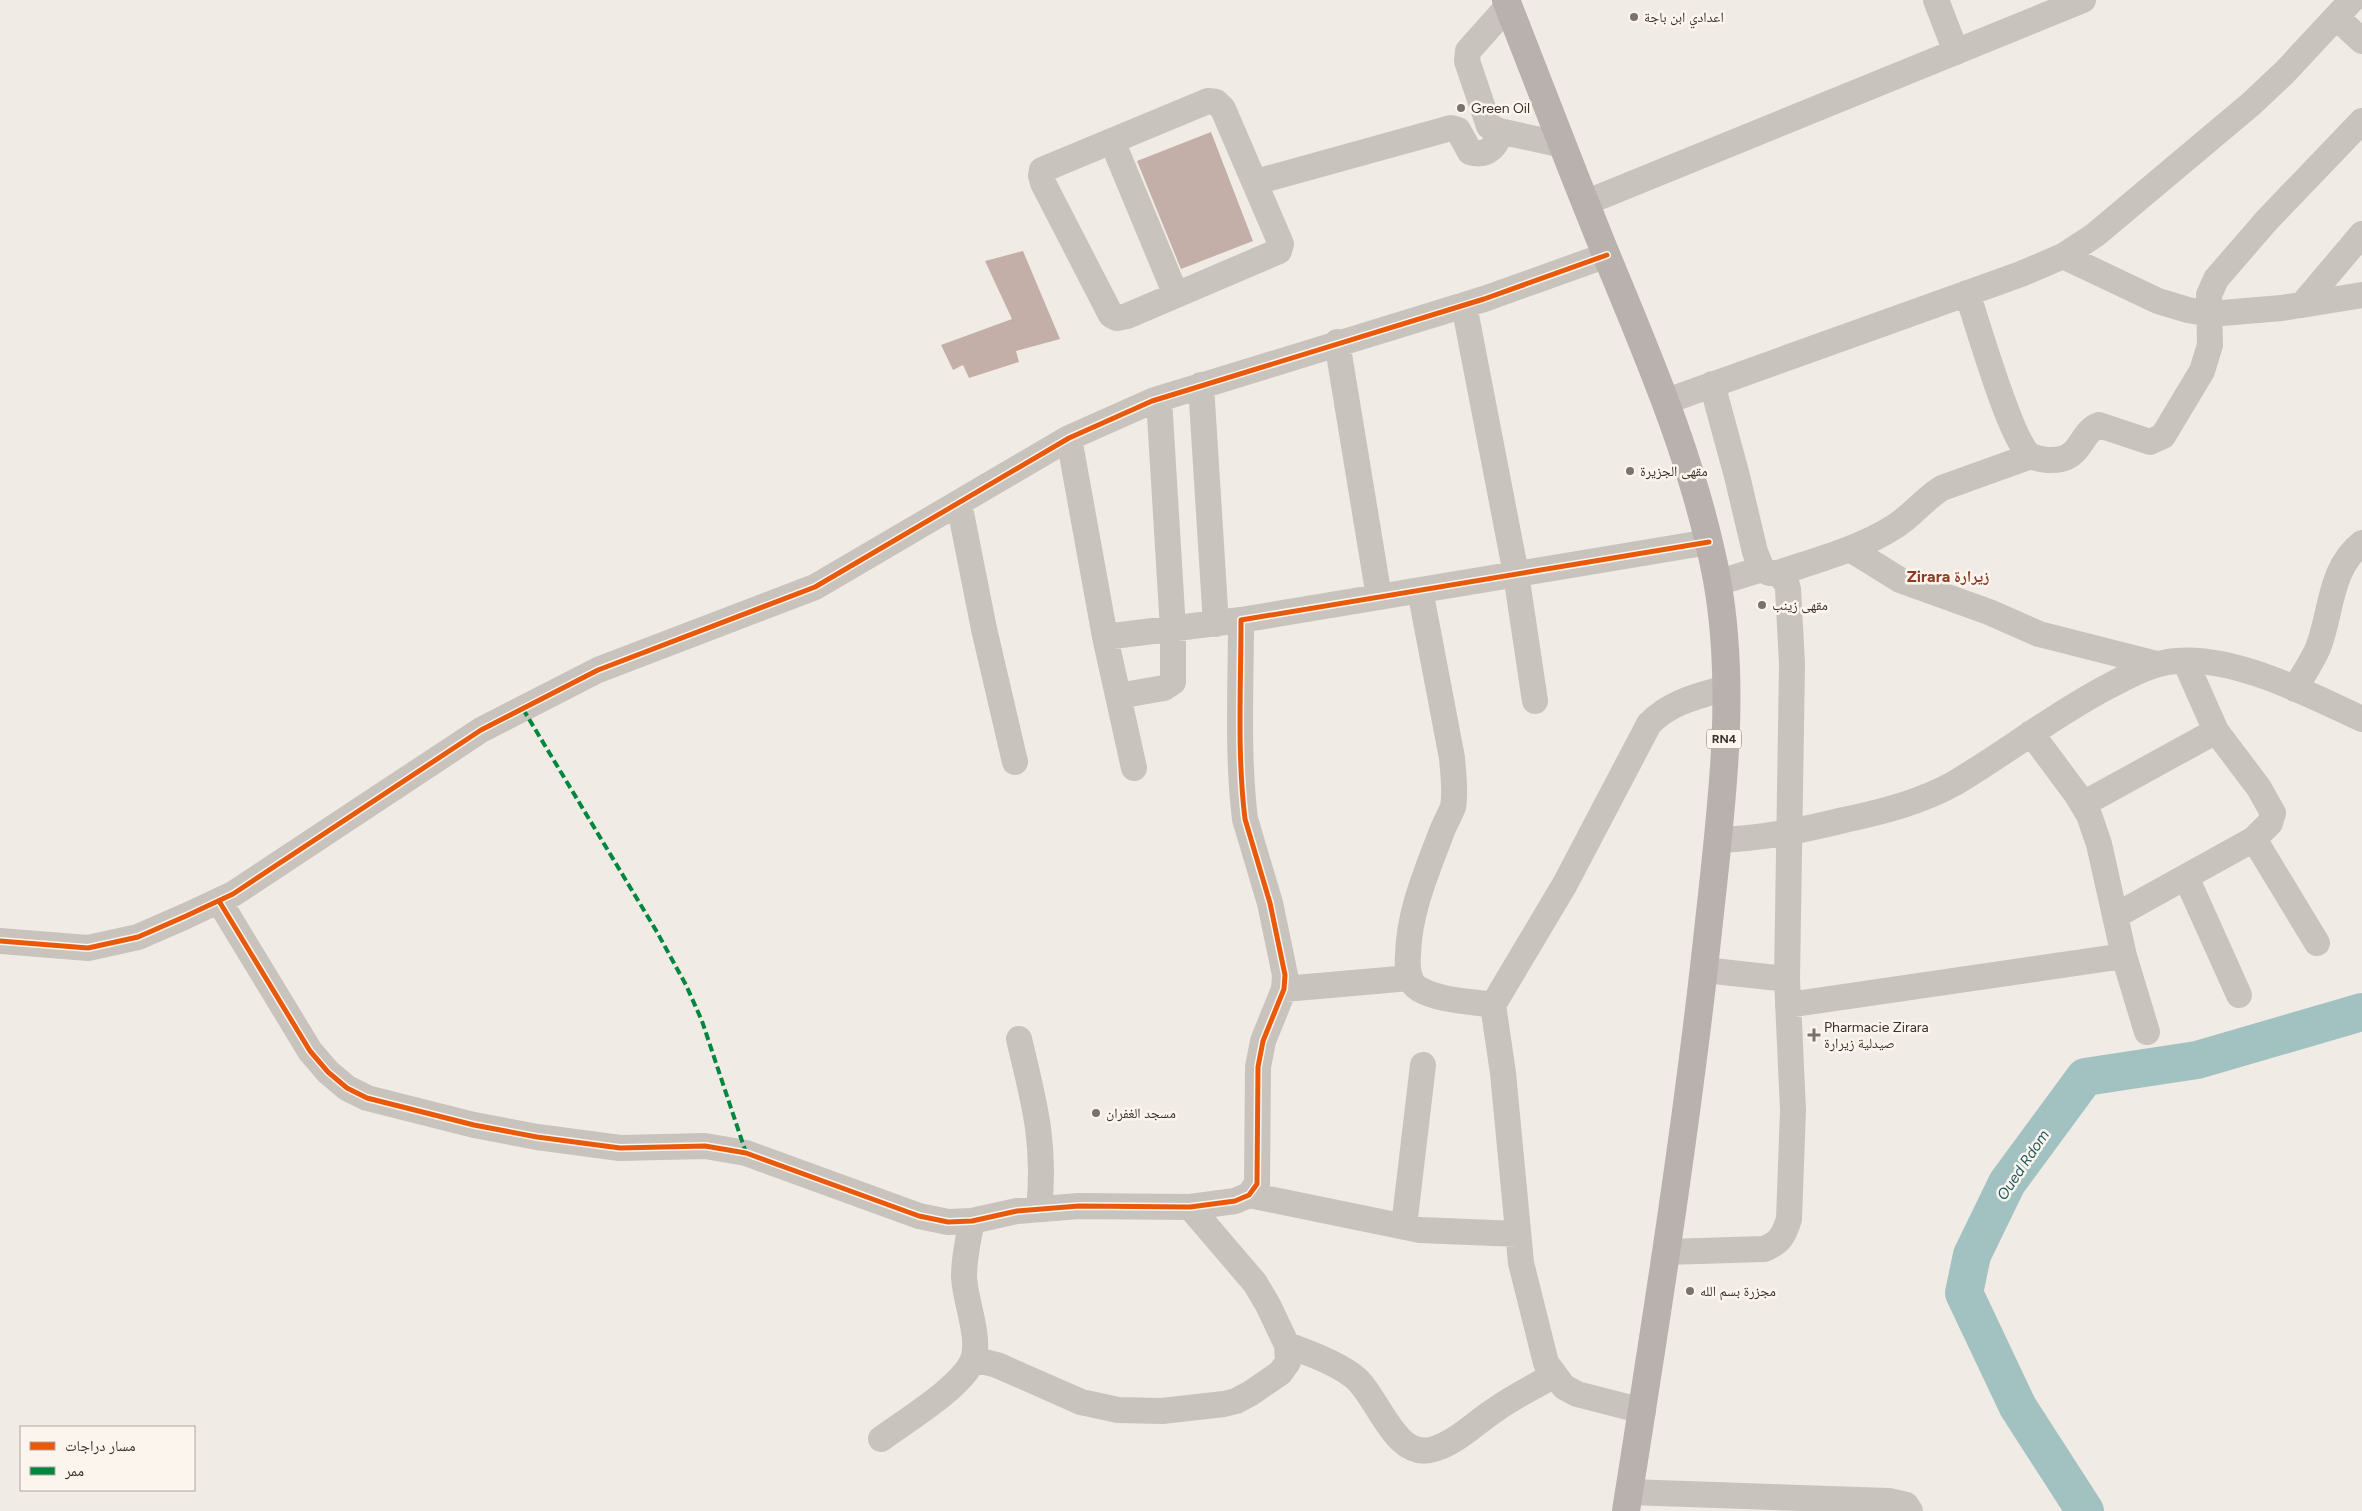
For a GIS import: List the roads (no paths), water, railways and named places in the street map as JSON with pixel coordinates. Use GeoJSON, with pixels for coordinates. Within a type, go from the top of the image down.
{"type":"FeatureCollection","features":[{"type":"Feature","properties":{"kind":"main road","name":"RN4"},"geometry":{"type":"LineString","coordinates":[[1507,3],[1585,203],[1667,401],[1698,495],[1717,583],[1725,648],[1726,688],[1718,840],[1704,970],[1666,1252],[1628,1502]]}},
{"type":"Feature","properties":{"kind":"street"},"geometry":{"type":"LineString","coordinates":[[1936,0],[1956,52]]}},
{"type":"Feature","properties":{"kind":"street"},"geometry":{"type":"LineString","coordinates":[[1585,203],[2083,0]]}},
{"type":"Feature","properties":{"kind":"street"},"geometry":{"type":"LineString","coordinates":[[1507,3],[1468,52],[1467,62],[1489,126],[1499,131],[1563,145]]}},
{"type":"Feature","properties":{"kind":"street"},"geometry":{"type":"LineString","coordinates":[[1667,401],[2021,274],[2063,256],[2094,235],[2251,104],[2285,72],[2344,8],[2362,41]]}},
{"type":"Feature","properties":{"kind":"street"},"geometry":{"type":"LineString","coordinates":[[1208,101],[1216,102],[1223,109],[1256,182],[1281,244],[1279,251],[1127,316],[1117,318],[1110,315],[1041,176],[1042,170],[1208,101]]}},
{"type":"Feature","properties":{"kind":"street"},"geometry":{"type":"LineString","coordinates":[[1967,293],[2010,419],[2023,447],[2031,456],[2046,460],[2067,458],[2076,452],[2093,428],[2099,425],[2150,442],[2163,436],[2202,371],[2210,345],[2210,295],[2216,279],[2267,220],[2362,121]]}},
{"type":"Feature","properties":{"kind":"street"},"geometry":{"type":"LineString","coordinates":[[1256,182],[1451,128],[1458,130],[1470,152],[1476,154],[1494,148],[1498,142],[1499,131]]}},
{"type":"Feature","properties":{"kind":"street"},"geometry":{"type":"LineString","coordinates":[[1112,141],[1176,295]]}},
{"type":"Feature","properties":{"kind":"street"},"geometry":{"type":"LineString","coordinates":[[2302,305],[2362,234]]}},
{"type":"Feature","properties":{"kind":"street"},"geometry":{"type":"LineString","coordinates":[[0,941],[88,948],[138,937],[233,894],[481,730],[598,670],[815,587],[1068,438],[1159,399],[1337,342],[1464,305],[1606,255]]}},
{"type":"Feature","properties":{"kind":"street"},"geometry":{"type":"LineString","coordinates":[[2063,256],[2158,301],[2210,314],[2237,313],[2302,305],[2362,295]]}},
{"type":"Feature","properties":{"kind":"street"},"geometry":{"type":"LineString","coordinates":[[1464,305],[1516,574],[1535,701]]}},
{"type":"Feature","properties":{"kind":"street"},"geometry":{"type":"LineString","coordinates":[[1337,342],[1379,597]]}},
{"type":"Feature","properties":{"kind":"street"},"geometry":{"type":"LineString","coordinates":[[1666,1252],[1764,1249],[1775,1245],[1784,1235],[1790,1206],[1792,1120],[1787,992],[1792,664],[1790,602],[1786,582],[1770,571],[1755,552],[1738,476],[1712,384]]}},
{"type":"Feature","properties":{"kind":"street"},"geometry":{"type":"LineString","coordinates":[[1201,385],[1216,624]]}},
{"type":"Feature","properties":{"kind":"street"},"geometry":{"type":"LineString","coordinates":[[1118,696],[1164,688],[1173,682],[1173,630],[1159,399]]}},
{"type":"Feature","properties":{"kind":"street"},"geometry":{"type":"LineString","coordinates":[[1068,438],[1105,637],[1134,768]]}},
{"type":"Feature","properties":{"kind":"street"},"geometry":{"type":"LineString","coordinates":[[1717,583],[1770,571],[1850,548],[1892,528],[1906,519],[1929,496],[1942,488],[2031,456]]}},
{"type":"Feature","properties":{"kind":"street"},"geometry":{"type":"LineString","coordinates":[[959,503],[984,629],[1016,762]]}},
{"type":"Feature","properties":{"kind":"street"},"geometry":{"type":"LineString","coordinates":[[1105,637],[1216,624],[1709,542]]}},
{"type":"Feature","properties":{"kind":"street"},"geometry":{"type":"LineString","coordinates":[[2295,689],[2318,648],[2336,579],[2345,560],[2362,543]]}},
{"type":"Feature","properties":{"kind":"street"},"geometry":{"type":"LineString","coordinates":[[1850,548],[1900,580],[1988,612],[2039,634],[2157,664]]}},
{"type":"Feature","properties":{"kind":"street"},"geometry":{"type":"LineString","coordinates":[[1420,590],[1452,758],[1454,782],[1453,806],[1424,878],[1412,917],[1408,936],[1407,966],[1410,978],[1418,988],[1440,996],[1493,1005]]}},
{"type":"Feature","properties":{"kind":"street"},"geometry":{"type":"LineString","coordinates":[[219,901],[310,1050],[328,1072],[347,1088],[367,1098],[474,1125],[537,1137],[620,1148],[705,1146],[731,1150],[763,1158],[919,1216],[948,1222],[972,1221],[1039,1209],[1079,1206],[1190,1207],[1235,1201],[1249,1195],[1257,1184],[1257,1087],[1260,1053],[1284,989],[1285,975],[1281,949],[1245,819],[1241,758],[1241,620]]}},
{"type":"Feature","properties":{"kind":"street"},"geometry":{"type":"LineString","coordinates":[[2116,916],[2254,839],[2270,823],[2273,813],[2262,794],[2216,731],[2186,661]]}},
{"type":"Feature","properties":{"kind":"street"},"geometry":{"type":"LineString","coordinates":[[1718,840],[1789,833],[1873,814],[1920,799],[1953,784],[2090,696],[2141,669],[2157,664],[2186,661],[2228,667],[2278,682],[2362,719]]}},
{"type":"Feature","properties":{"kind":"street"},"geometry":{"type":"LineString","coordinates":[[1643,1411],[1577,1394],[1564,1387],[1546,1363],[1521,1263],[1504,1073],[1493,1005],[1565,884],[1650,724],[1659,713],[1669,707],[1726,688]]}},
{"type":"Feature","properties":{"kind":"street"},"geometry":{"type":"LineString","coordinates":[[2083,804],[2216,731]]}},
{"type":"Feature","properties":{"kind":"street"},"geometry":{"type":"LineString","coordinates":[[2031,733],[2083,804],[2099,844],[2124,956],[2147,1032]]}},
{"type":"Feature","properties":{"kind":"street"},"geometry":{"type":"LineString","coordinates":[[2254,839],[2317,943]]}},
{"type":"Feature","properties":{"kind":"street"},"geometry":{"type":"LineString","coordinates":[[2186,877],[2239,994]]}},
{"type":"Feature","properties":{"kind":"street"},"geometry":{"type":"LineString","coordinates":[[1704,970],[1787,992],[2124,956]]}},
{"type":"Feature","properties":{"kind":"street"},"geometry":{"type":"LineString","coordinates":[[1284,989],[1410,978]]}},
{"type":"Feature","properties":{"kind":"street"},"geometry":{"type":"LineString","coordinates":[[1019,1039],[1040,1130],[1042,1176],[1039,1209]]}},
{"type":"Feature","properties":{"kind":"street"},"geometry":{"type":"LineString","coordinates":[[1404,1226],[1423,1065]]}},
{"type":"Feature","properties":{"kind":"street"},"geometry":{"type":"LineString","coordinates":[[1249,1195],[1420,1230],[1518,1234]]}},
{"type":"Feature","properties":{"kind":"street"},"geometry":{"type":"LineString","coordinates":[[973,1359],[997,1365],[1081,1402],[1118,1410],[1162,1411],[1224,1404],[1236,1401],[1251,1393],[1286,1366],[1287,1345],[1255,1283],[1190,1207]]}},
{"type":"Feature","properties":{"kind":"street"},"geometry":{"type":"LineString","coordinates":[[880,1438],[957,1382],[973,1359],[975,1344],[964,1279],[966,1249],[972,1221]]}},
{"type":"Feature","properties":{"kind":"street"},"geometry":{"type":"LineString","coordinates":[[1287,1345],[1310,1353],[1354,1376],[1403,1442],[1417,1451],[1432,1450],[1443,1446],[1495,1410],[1554,1375]]}},
{"type":"Feature","properties":{"kind":"street"},"geometry":{"type":"LineString","coordinates":[[1628,1502],[1889,1501],[1906,1505],[1910,1511]]}},
{"type":"Feature","properties":{"kind":"waterway","name":"Oued Rdom"},"geometry":{"type":"LineString","coordinates":[[2085,1511],[2018,1407],[1964,1293],[1972,1255],[2007,1183],[2085,1077],[2197,1060],[2362,1012]]}},
{"type":"Feature","properties":{"kind":"place","name":"اعدادي ابن باجة"},"geometry":{"type":"Point","coordinates":[1634,17]}},
{"type":"Feature","properties":{"kind":"place","name":"Green Oil"},"geometry":{"type":"Point","coordinates":[1461,108]}},
{"type":"Feature","properties":{"kind":"place","name":"مقهى الجزيرة"},"geometry":{"type":"Point","coordinates":[1630,471]}},
{"type":"Feature","properties":{"kind":"place","name":"مقهى زينب"},"geometry":{"type":"Point","coordinates":[1762,605]}},
{"type":"Feature","properties":{"kind":"place","name":"Pharmacie Zirara صيدلية زيرارة"},"geometry":{"type":"Point","coordinates":[1814,1035]}},
{"type":"Feature","properties":{"kind":"place","name":"مسجد الغفران"},"geometry":{"type":"Point","coordinates":[1096,1113]}},
{"type":"Feature","properties":{"kind":"place","name":"مجزرة بسم الله"},"geometry":{"type":"Point","coordinates":[1690,1291]}},
{"type":"Feature","properties":{"kind":"district","name":"Zirara زيرارة"},"geometry":{"type":"Point","coordinates":[1948,576]}}]}
